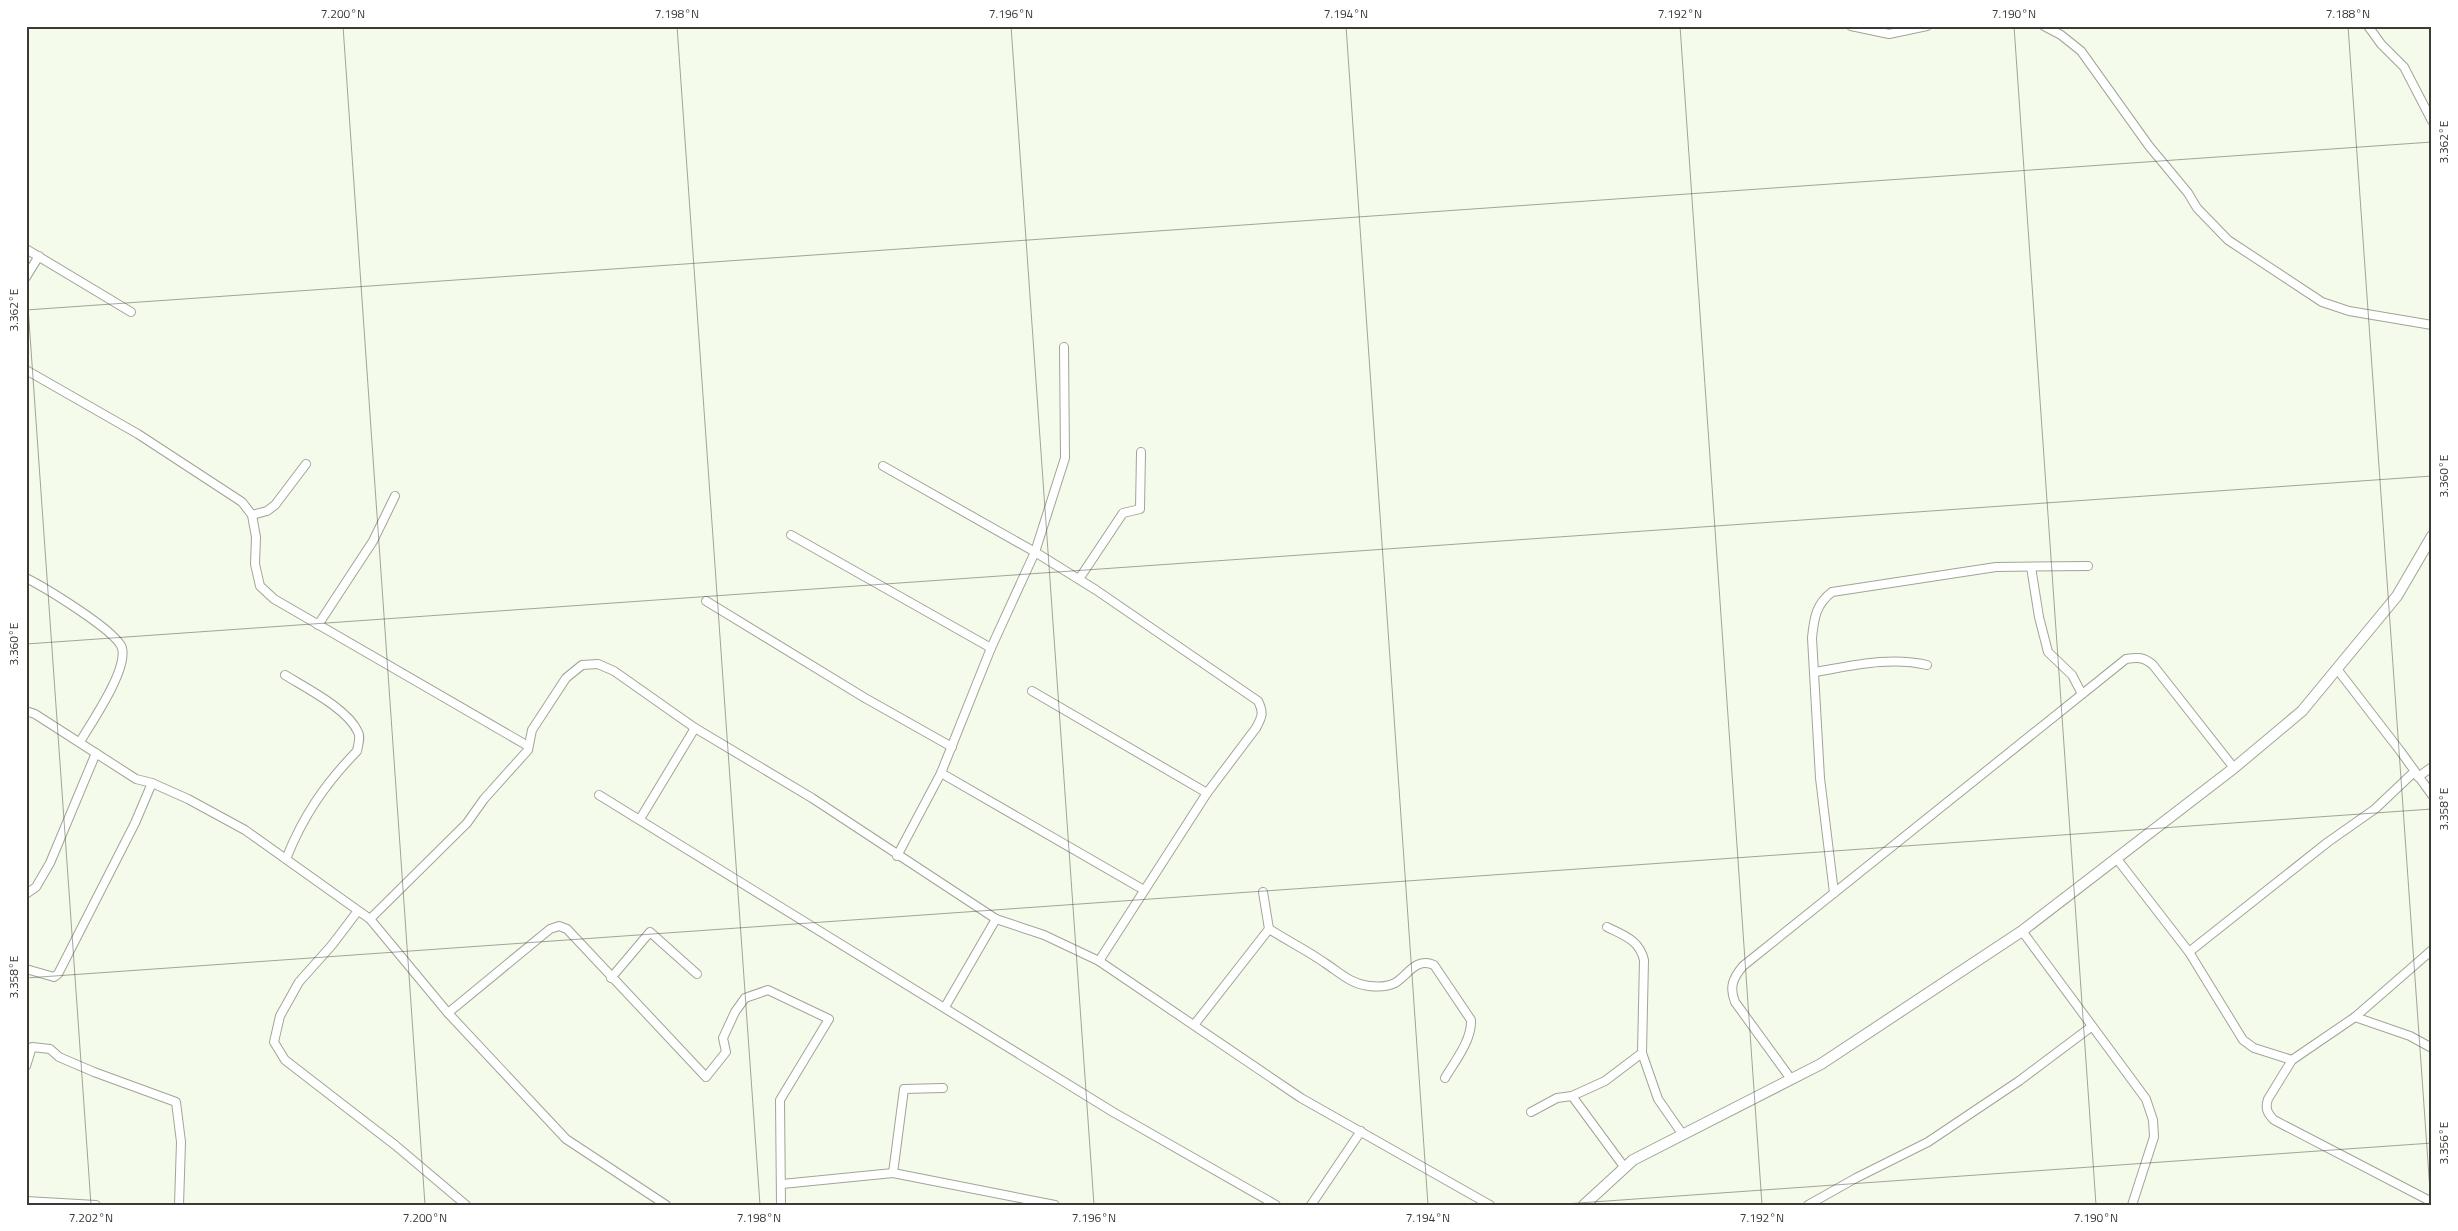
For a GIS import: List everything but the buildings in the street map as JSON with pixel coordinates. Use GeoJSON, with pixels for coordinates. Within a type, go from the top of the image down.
{"type":"FeatureCollection","features":[{"type":"Feature","properties":{"kind":"street"},"geometry":{"type":"LineString","coordinates":[[1850,26],[1889,34],[1927,26]]}},
{"type":"Feature","properties":{"kind":"street"},"geometry":{"type":"LineString","coordinates":[[2044,26],[2061,35],[2082,51],[2149,146],[2188,193],[2197,208],[2228,240],[2322,302],[2349,311],[2432,325]]}},
{"type":"Feature","properties":{"kind":"street"},"geometry":{"type":"LineString","coordinates":[[2368,26],[2381,44],[2404,67],[2432,121]]}},
{"type":"Feature","properties":{"kind":"street"},"geometry":{"type":"LineString","coordinates":[[26,249],[131,312]]}},
{"type":"Feature","properties":{"kind":"street"},"geometry":{"type":"LineString","coordinates":[[26,277],[39,256]]}},
{"type":"Feature","properties":{"kind":"street"},"geometry":{"type":"LineString","coordinates":[[897,856],[952,747],[991,648],[1035,552],[1066,458],[1064,348]]}},
{"type":"Feature","properties":{"kind":"street"},"geometry":{"type":"LineString","coordinates":[[26,370],[138,434],[242,502],[252,515],[256,537],[256,564],[260,586],[274,598],[528,746]]}},
{"type":"Feature","properties":{"kind":"street"},"geometry":{"type":"LineString","coordinates":[[1079,580],[1123,513],[1140,509],[1141,452]]}},
{"type":"Feature","properties":{"kind":"street"},"geometry":{"type":"LineString","coordinates":[[252,515],[267,511],[275,505],[306,464]]}},
{"type":"Feature","properties":{"kind":"street"},"geometry":{"type":"LineString","coordinates":[[884,466],[1035,552],[1079,580],[1258,702],[1262,710],[1262,716],[1256,728],[1207,793],[1099,961]]}},
{"type":"Feature","properties":{"kind":"street"},"geometry":{"type":"LineString","coordinates":[[318,625],[373,541],[395,496]]}},
{"type":"Feature","properties":{"kind":"street"},"geometry":{"type":"LineString","coordinates":[[791,535],[991,648]]}},
{"type":"Feature","properties":{"kind":"street"},"geometry":{"type":"LineString","coordinates":[[1584,1205],[1633,1160],[1821,1064],[2022,932],[2234,768],[2302,711],[2398,596],[2432,536]]}},
{"type":"Feature","properties":{"kind":"street"},"geometry":{"type":"LineString","coordinates":[[1834,893],[1820,778],[1812,638],[1814,617],[1821,600],[1832,592],[1996,567],[2088,566]]}},
{"type":"Feature","properties":{"kind":"street"},"geometry":{"type":"LineString","coordinates":[[2031,567],[2039,617],[2048,652],[2072,675],[2082,694]]}},
{"type":"Feature","properties":{"kind":"street"},"geometry":{"type":"LineString","coordinates":[[26,578],[48,589],[80,611],[115,638],[122,648],[122,660],[116,680],[80,742]]}},
{"type":"Feature","properties":{"kind":"street"},"geometry":{"type":"LineString","coordinates":[[706,600],[865,698],[952,747]]}},
{"type":"Feature","properties":{"kind":"street"},"geometry":{"type":"LineString","coordinates":[[1791,1079],[1736,1002],[1732,986],[1734,977],[1742,966],[2126,659],[2137,657],[2146,659],[2153,664],[2234,768]]}},
{"type":"Feature","properties":{"kind":"street"},"geometry":{"type":"LineString","coordinates":[[1814,672],[1886,662],[1915,662],[1926,665]]}},
{"type":"Feature","properties":{"kind":"street"},"geometry":{"type":"LineString","coordinates":[[370,919],[467,822],[484,799],[528,750],[532,730],[566,678],[582,665],[598,664],[614,671],[695,728],[812,798],[897,856],[996,919],[1044,935],[1099,961],[1301,1098],[1490,1205]]}},
{"type":"Feature","properties":{"kind":"street"},"geometry":{"type":"LineString","coordinates":[[2337,669],[2432,795]]}},
{"type":"Feature","properties":{"kind":"street"},"geometry":{"type":"LineString","coordinates":[[285,675],[344,713],[359,732],[357,751],[327,784],[300,824],[286,859]]}},
{"type":"Feature","properties":{"kind":"street"},"geometry":{"type":"LineString","coordinates":[[1032,691],[1207,793]]}},
{"type":"Feature","properties":{"kind":"street"},"geometry":{"type":"LineString","coordinates":[[26,711],[35,714],[136,779],[152,783],[245,830],[357,912],[370,919],[448,1014],[566,1139],[666,1205]]}},
{"type":"Feature","properties":{"kind":"street"},"geometry":{"type":"LineString","coordinates":[[640,819],[695,728]]}},
{"type":"Feature","properties":{"kind":"street"},"geometry":{"type":"LineString","coordinates":[[26,894],[36,887],[50,863],[96,752]]}},
{"type":"Feature","properties":{"kind":"street"},"geometry":{"type":"LineString","coordinates":[[2189,952],[2328,842],[2375,809],[2416,775],[2432,767]]}},
{"type":"Feature","properties":{"kind":"street"},"geometry":{"type":"LineString","coordinates":[[940,773],[1144,890]]}},
{"type":"Feature","properties":{"kind":"street"},"geometry":{"type":"LineString","coordinates":[[26,969],[54,977],[58,974],[135,823],[152,783]]}},
{"type":"Feature","properties":{"kind":"street"},"geometry":{"type":"LineString","coordinates":[[599,795],[1113,1112],[1276,1205]]}},
{"type":"Feature","properties":{"kind":"street"},"geometry":{"type":"LineString","coordinates":[[2116,859],[2189,952],[2243,1040],[2254,1048],[2292,1060]]}},
{"type":"Feature","properties":{"kind":"street"},"geometry":{"type":"LineString","coordinates":[[1194,1025],[1269,930],[1263,892]]}},
{"type":"Feature","properties":{"kind":"street"},"geometry":{"type":"LineString","coordinates":[[357,912],[332,945],[299,982],[280,1016],[274,1042],[285,1060],[395,1146],[466,1205]]}},
{"type":"Feature","properties":{"kind":"street"},"geometry":{"type":"LineString","coordinates":[[945,1007],[996,919]]}},
{"type":"Feature","properties":{"kind":"street"},"geometry":{"type":"LineString","coordinates":[[448,1014],[550,929],[559,926],[567,929],[706,1077],[726,1052],[723,1038],[735,1012],[745,998],[768,990],[828,1019],[780,1100],[781,1205]]}},
{"type":"Feature","properties":{"kind":"street"},"geometry":{"type":"LineString","coordinates":[[1607,927],[1633,940],[1641,949],[1644,960],[1642,1054],[1658,1099],[1683,1135]]}},
{"type":"Feature","properties":{"kind":"street"},"geometry":{"type":"LineString","coordinates":[[1269,930],[1326,963],[1342,976],[1366,986],[1385,987],[1396,982],[1417,964],[1429,963],[1434,965],[1471,1020],[1472,1027],[1466,1042],[1445,1078]]}},
{"type":"Feature","properties":{"kind":"street"},"geometry":{"type":"LineString","coordinates":[[611,978],[650,932],[696,974]]}},
{"type":"Feature","properties":{"kind":"street"},"geometry":{"type":"LineString","coordinates":[[2022,932],[2146,1099],[2153,1120],[2154,1138],[2132,1205]]}},
{"type":"Feature","properties":{"kind":"street"},"geometry":{"type":"LineString","coordinates":[[2432,950],[2355,1017],[2292,1060],[2268,1099],[2266,1106],[2268,1114],[2274,1120],[2432,1202]]}},
{"type":"Feature","properties":{"kind":"street"},"geometry":{"type":"LineString","coordinates":[[2355,1017],[2410,1036],[2432,1048]]}},
{"type":"Feature","properties":{"kind":"street"},"geometry":{"type":"LineString","coordinates":[[1808,1205],[1928,1142],[2019,1081],[2091,1027]]}},
{"type":"Feature","properties":{"kind":"street"},"geometry":{"type":"LineString","coordinates":[[26,1066],[32,1047],[50,1049],[59,1057],[85,1068],[176,1102],[181,1142],[179,1205]]}},
{"type":"Feature","properties":{"kind":"street"},"geometry":{"type":"LineString","coordinates":[[1531,1112],[1557,1098],[1572,1096],[1604,1081],[1642,1054]]}},
{"type":"Feature","properties":{"kind":"street"},"geometry":{"type":"LineString","coordinates":[[893,1173],[904,1089],[943,1088]]}},
{"type":"Feature","properties":{"kind":"street"},"geometry":{"type":"LineString","coordinates":[[1572,1096],[1625,1168]]}},
{"type":"Feature","properties":{"kind":"street"},"geometry":{"type":"LineString","coordinates":[[1311,1205],[1361,1131]]}},
{"type":"Feature","properties":{"kind":"street"},"geometry":{"type":"LineString","coordinates":[[782,1184],[893,1173],[1055,1205]]}},
{"type":"Feature","properties":{"kind":"street"},"geometry":{"type":"LineString","coordinates":[[26,1201],[96,1205]]}}]}
